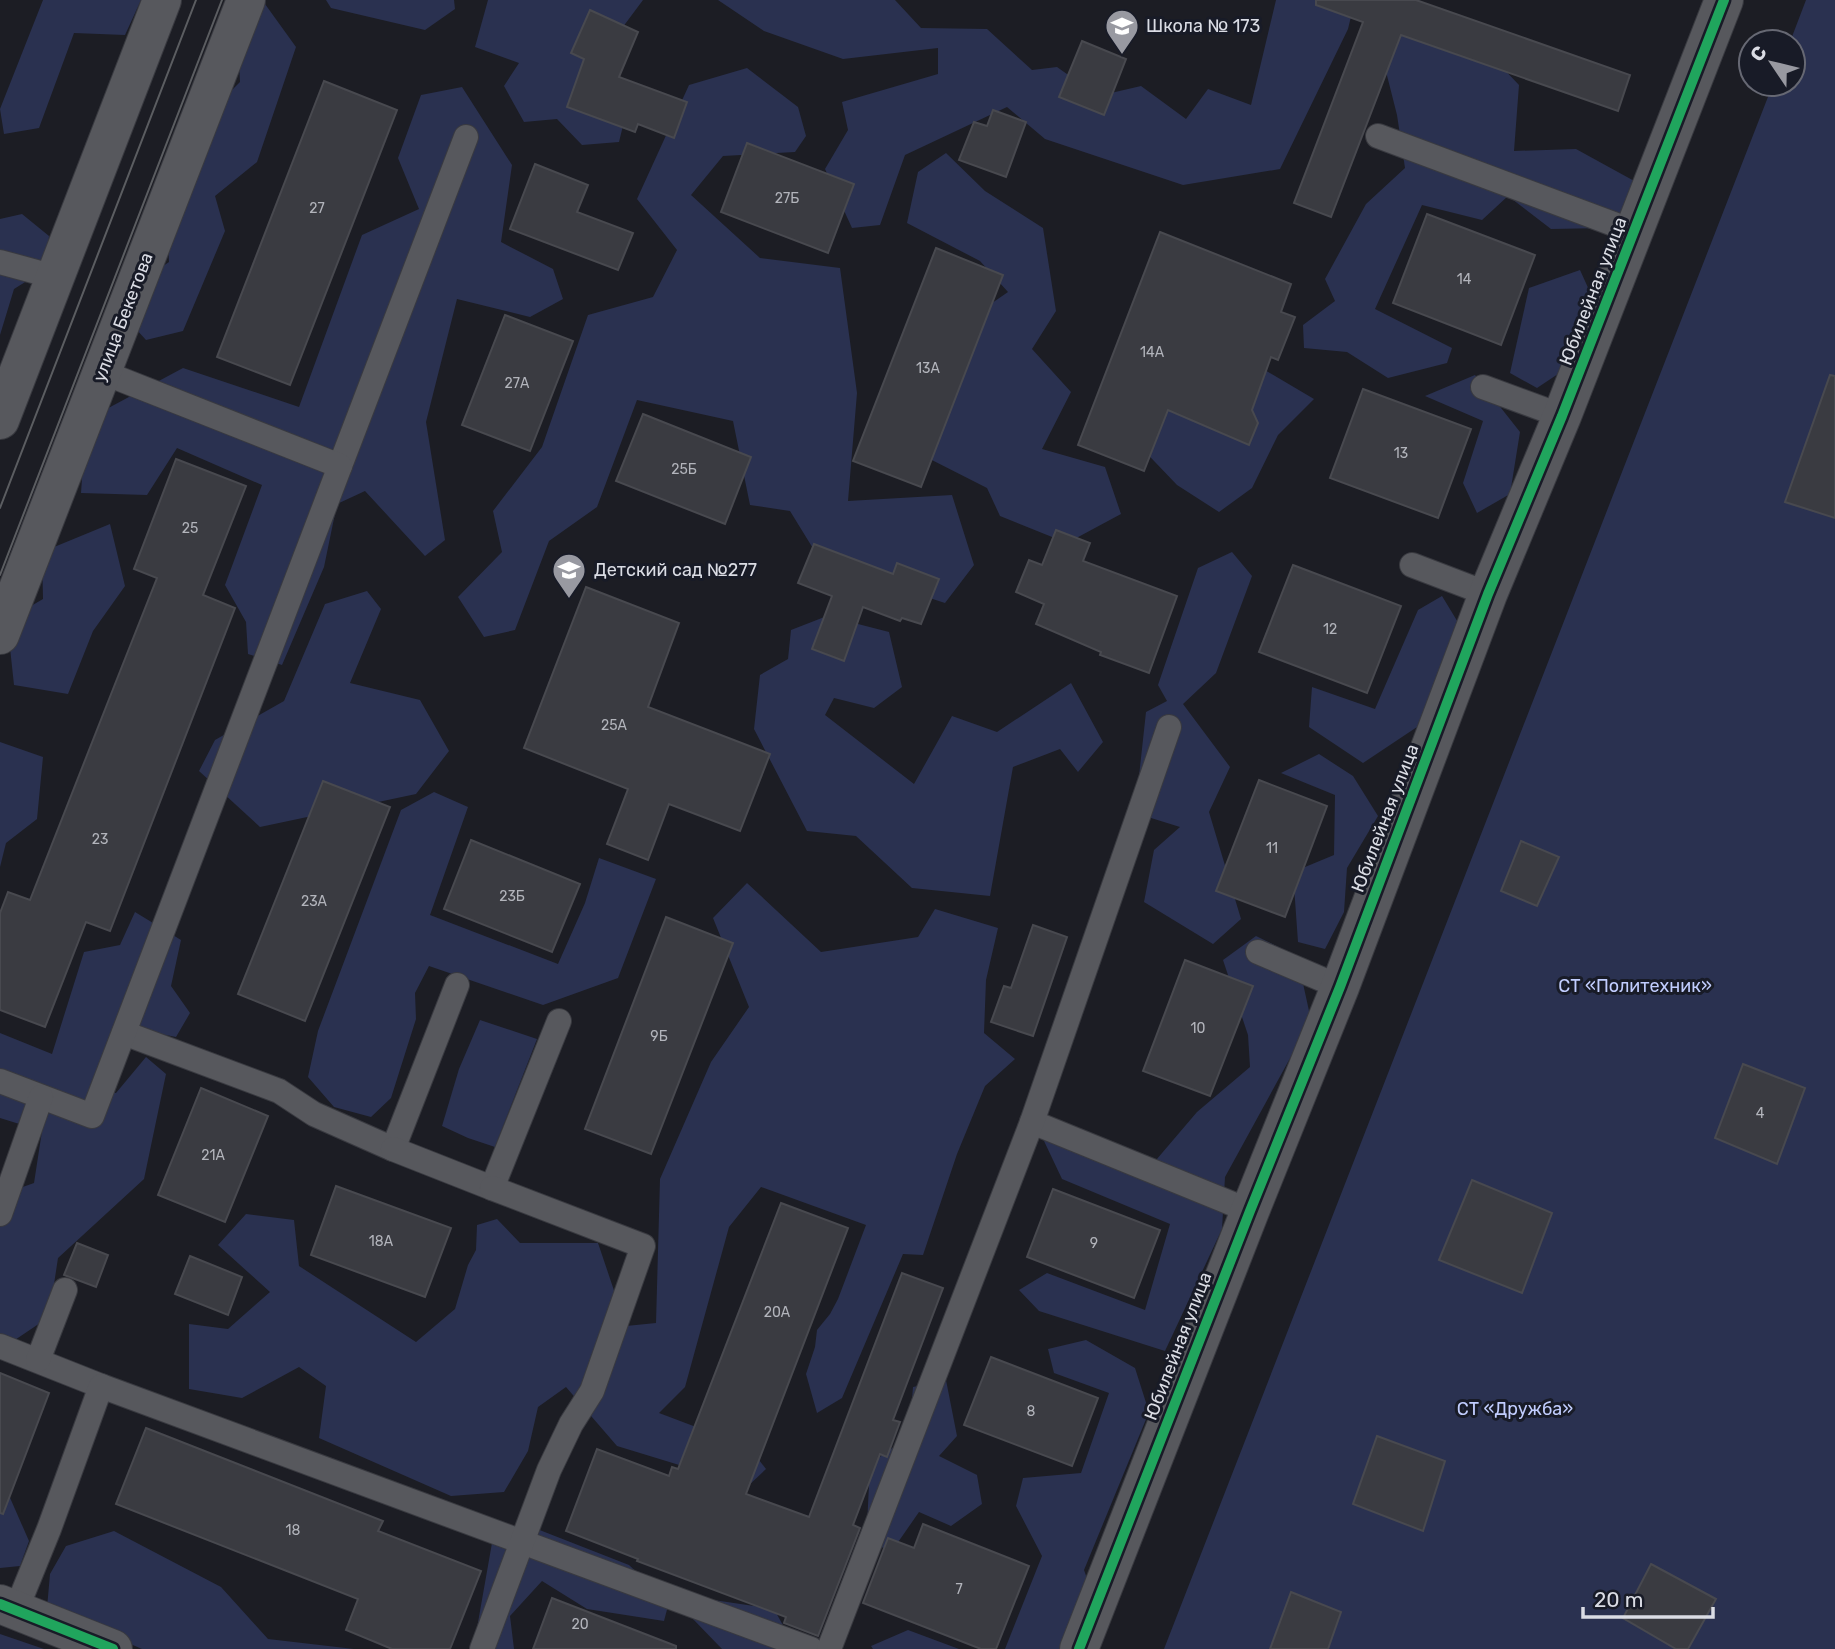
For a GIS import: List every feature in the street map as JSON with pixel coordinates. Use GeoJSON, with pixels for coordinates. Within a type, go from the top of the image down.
{"type":"FeatureCollection","features":[{"type":"Feature","properties":{"kind":"street"},"geometry":{"type":"LineString","coordinates":[[0,420],[162,0]]}},
{"type":"Feature","properties":{"kind":"street","name":"улица Бекетова"},"geometry":{"type":"LineString","coordinates":[[0,635],[246,0]]}},
{"type":"Feature","properties":{"kind":"street","name":"Юбилейная улица"},"geometry":{"type":"LineString","coordinates":[[1079,1649],[1340,987],[1488,594],[1562,416],[1724,0]]}},
{"type":"Feature","properties":{"kind":"street"},"geometry":{"type":"LineString","coordinates":[[8,1607],[113,1649]]}},
{"type":"Feature","properties":{"kind":"lane"},"geometry":{"type":"LineString","coordinates":[[0,1081],[92,1116],[466,136]]}},
{"type":"Feature","properties":{"kind":"lane"},"geometry":{"type":"LineString","coordinates":[[1377,136],[1634,232]]}},
{"type":"Feature","properties":{"kind":"lane"},"geometry":{"type":"LineString","coordinates":[[0,262],[55,277]]}},
{"type":"Feature","properties":{"kind":"lane"},"geometry":{"type":"LineString","coordinates":[[102,372],[341,466]]}},
{"type":"Feature","properties":{"kind":"lane"},"geometry":{"type":"LineString","coordinates":[[1483,387],[1562,416]]}},
{"type":"Feature","properties":{"kind":"lane"},"geometry":{"type":"LineString","coordinates":[[1412,565],[1488,594]]}},
{"type":"Feature","properties":{"kind":"lane"},"geometry":{"type":"LineString","coordinates":[[829,1649],[1032,1122],[1169,727]]}},
{"type":"Feature","properties":{"kind":"lane"},"geometry":{"type":"LineString","coordinates":[[1258,952],[1340,987]]}},
{"type":"Feature","properties":{"kind":"lane"},"geometry":{"type":"LineString","coordinates":[[393,1149],[457,985]]}},
{"type":"Feature","properties":{"kind":"lane"},"geometry":{"type":"LineString","coordinates":[[492,1188],[559,1021]]}},
{"type":"Feature","properties":{"kind":"lane"},"geometry":{"type":"LineString","coordinates":[[124,1033],[279,1091],[314,1114],[393,1149],[643,1246],[592,1391],[570,1424],[482,1649]]}},
{"type":"Feature","properties":{"kind":"lane"},"geometry":{"type":"LineString","coordinates":[[0,1214],[41,1097]]}},
{"type":"Feature","properties":{"kind":"lane"},"geometry":{"type":"LineString","coordinates":[[1032,1122],[1250,1211]]}},
{"type":"Feature","properties":{"kind":"lane"},"geometry":{"type":"LineString","coordinates":[[38,1360],[65,1290]]}},
{"type":"Feature","properties":{"kind":"lane"},"geometry":{"type":"LineString","coordinates":[[0,1346],[101,1386],[811,1649]]}},
{"type":"Feature","properties":{"kind":"lane"},"geometry":{"type":"LineString","coordinates":[[8,1607],[49,1529],[101,1386]]}},
{"type":"Feature","properties":{"kind":"green space"},"geometry":{"type":"Polygon","coordinates":[[[43,0],[141,0],[125,35],[74,33],[39,128],[4,134],[0,109],[43,0]]]}},
{"type":"Feature","properties":{"kind":"green space"},"geometry":{"type":"Polygon","coordinates":[[[326,0],[454,0],[455,9],[425,30],[331,8],[326,0]]]}},
{"type":"Feature","properties":{"kind":"green space"},"geometry":{"type":"Polygon","coordinates":[[[488,0],[643,0],[602,55],[628,105],[619,142],[582,145],[557,119],[524,122],[504,86],[519,63],[475,47],[488,0]]]}},
{"type":"Feature","properties":{"kind":"green space"},"geometry":{"type":"Polygon","coordinates":[[[718,0],[895,0],[921,28],[987,29],[1032,70],[1057,67],[1098,96],[1141,86],[1186,119],[1208,89],[1251,105],[1276,0],[1355,0],[1348,29],[1280,169],[1183,185],[1045,139],[1007,107],[905,155],[880,225],[852,228],[825,169],[848,130],[842,102],[938,74],[938,48],[843,59],[764,31],[718,0]]]}},
{"type":"Feature","properties":{"kind":"green space"},"geometry":{"type":"Polygon","coordinates":[[[1806,0],[1835,0],[1835,1649],[1164,1649],[1768,98],[1807,98],[1807,28],[1795,28],[1806,0]]]}},
{"type":"Feature","properties":{"kind":"green space"},"geometry":{"type":"Polygon","coordinates":[[[265,4],[296,47],[257,162],[215,196],[225,231],[183,331],[146,340],[125,317],[138,283],[169,262],[167,223],[208,114],[240,82],[237,21],[265,4]]]}},
{"type":"Feature","properties":{"kind":"green space"},"geometry":{"type":"Polygon","coordinates":[[[1460,23],[1519,85],[1514,151],[1576,149],[1647,188],[1605,228],[1551,229],[1508,196],[1482,220],[1422,205],[1375,309],[1452,348],[1447,363],[1388,378],[1347,352],[1304,348],[1303,325],[1335,301],[1325,279],[1366,204],[1405,168],[1397,115],[1377,36],[1460,23]]]}},
{"type":"Feature","properties":{"kind":"green space"},"geometry":{"type":"Polygon","coordinates":[[[747,68],[798,107],[806,136],[795,152],[723,156],[691,195],[760,258],[840,268],[857,393],[848,501],[952,495],[974,565],[945,603],[822,563],[790,511],[750,505],[733,421],[637,400],[597,507],[549,541],[515,630],[484,637],[458,597],[502,552],[493,511],[542,447],[588,315],[653,297],[677,250],[637,199],[689,85],[747,68]]]}},
{"type":"Feature","properties":{"kind":"green space"},"geometry":{"type":"Polygon","coordinates":[[[462,87],[512,165],[501,242],[553,269],[563,299],[530,317],[457,299],[426,422],[445,540],[425,556],[365,491],[337,504],[324,567],[282,665],[248,654],[246,622],[225,585],[262,485],[177,448],[147,495],[81,493],[86,420],[183,368],[299,407],[362,235],[419,209],[398,158],[421,95],[462,87]]]}},
{"type":"Feature","properties":{"kind":"green space"},"geometry":{"type":"Polygon","coordinates":[[[946,153],[985,191],[1043,228],[1056,311],[1032,349],[1071,392],[1042,449],[1105,467],[1121,514],[1067,543],[1000,516],[987,488],[922,455],[966,321],[1008,292],[980,261],[907,223],[918,172],[946,153]]]}},
{"type":"Feature","properties":{"kind":"green space"},"geometry":{"type":"Polygon","coordinates":[[[22,214],[49,236],[46,269],[14,289],[0,335],[0,219],[22,214]]]}},
{"type":"Feature","properties":{"kind":"green space"},"geometry":{"type":"Polygon","coordinates":[[[1580,270],[1600,314],[1579,360],[1537,388],[1510,373],[1529,288],[1580,270]]]}},
{"type":"Feature","properties":{"kind":"green space"},"geometry":{"type":"Polygon","coordinates":[[[1219,343],[1314,399],[1278,435],[1252,488],[1219,512],[1177,485],[1133,439],[1219,343]]]}},
{"type":"Feature","properties":{"kind":"green space"},"geometry":{"type":"Polygon","coordinates":[[[1475,375],[1520,432],[1510,494],[1477,513],[1463,483],[1483,421],[1425,396],[1475,375]]]}},
{"type":"Feature","properties":{"kind":"green space"},"geometry":{"type":"Polygon","coordinates":[[[110,524],[125,586],[93,631],[68,694],[14,685],[7,620],[43,599],[42,552],[110,524]]]}},
{"type":"Feature","properties":{"kind":"green space"},"geometry":{"type":"Polygon","coordinates":[[[1232,552],[1252,576],[1216,673],[1183,704],[1230,767],[1209,812],[1241,919],[1213,944],[1144,902],[1154,850],[1180,827],[1135,813],[1146,712],[1167,701],[1158,685],[1198,568],[1232,552]]]}},
{"type":"Feature","properties":{"kind":"green space"},"geometry":{"type":"Polygon","coordinates":[[[367,591],[381,609],[350,683],[420,700],[449,751],[416,794],[260,827],[199,771],[215,740],[284,701],[325,604],[367,591]]]}},
{"type":"Feature","properties":{"kind":"green space"},"geometry":{"type":"Polygon","coordinates":[[[1442,596],[1459,624],[1417,727],[1363,763],[1309,727],[1312,687],[1375,709],[1418,610],[1442,596]]]}},
{"type":"Feature","properties":{"kind":"green space"},"geometry":{"type":"Polygon","coordinates":[[[827,616],[889,632],[902,687],[874,708],[834,698],[825,715],[914,784],[952,716],[997,732],[1071,683],[1103,742],[1078,772],[1060,749],[1013,767],[990,896],[912,888],[856,836],[807,831],[754,729],[760,675],[788,659],[791,630],[827,616]]]}},
{"type":"Feature","properties":{"kind":"green space"},"geometry":{"type":"Polygon","coordinates":[[[0,742],[43,757],[37,819],[6,843],[0,867],[0,742]]]}},
{"type":"Feature","properties":{"kind":"green space"},"geometry":{"type":"Polygon","coordinates":[[[1319,754],[1353,776],[1378,816],[1347,868],[1344,912],[1325,949],[1298,942],[1293,872],[1334,855],[1335,795],[1281,773],[1319,754]]]}},
{"type":"Feature","properties":{"kind":"green space"},"geometry":{"type":"Polygon","coordinates":[[[434,792],[468,807],[430,915],[558,964],[585,903],[599,858],[656,879],[618,978],[543,1005],[429,966],[415,993],[416,1019],[391,1098],[371,1117],[334,1107],[308,1077],[318,1031],[401,810],[434,792]]]}},
{"type":"Feature","properties":{"kind":"green space"},"geometry":{"type":"Polygon","coordinates":[[[747,883],[821,952],[918,937],[935,909],[998,928],[986,980],[984,1033],[1015,1059],[985,1086],[957,1154],[923,1255],[903,1254],[842,1398],[817,1413],[806,1374],[815,1347],[817,1330],[838,1299],[866,1225],[761,1187],[729,1227],[685,1387],[659,1413],[749,1447],[766,1469],[748,1486],[617,1446],[566,1387],[538,1407],[528,1451],[504,1492],[451,1496],[319,1438],[326,1386],[299,1367],[242,1398],[189,1389],[189,1324],[228,1329],[270,1292],[218,1245],[246,1214],[294,1220],[299,1266],[416,1342],[455,1309],[468,1265],[476,1250],[477,1225],[497,1219],[520,1243],[598,1243],[626,1326],[656,1323],[660,1179],[711,1062],[749,1007],[713,918],[747,883]]]}},
{"type":"Feature","properties":{"kind":"green space"},"geometry":{"type":"Polygon","coordinates":[[[135,912],[181,940],[171,986],[190,1013],[176,1037],[115,1025],[90,1086],[116,1093],[146,1057],[166,1074],[144,1179],[58,1258],[49,1317],[0,1350],[0,1195],[34,1183],[42,1131],[0,1118],[0,1033],[52,1054],[84,952],[120,945],[135,912]]]}},
{"type":"Feature","properties":{"kind":"green space"},"geometry":{"type":"Polygon","coordinates":[[[1256,936],[1297,956],[1311,1020],[1225,1177],[1222,1229],[1165,1351],[1039,1311],[1019,1290],[1047,1273],[1145,1310],[1170,1224],[1062,1179],[1044,1141],[1077,1128],[1145,1173],[1197,1112],[1250,1067],[1248,1035],[1223,960],[1256,936]]]}},
{"type":"Feature","properties":{"kind":"green space"},"geometry":{"type":"Polygon","coordinates":[[[480,1020],[537,1039],[495,1147],[442,1126],[459,1069],[480,1020]]]}},
{"type":"Feature","properties":{"kind":"green space"},"geometry":{"type":"Polygon","coordinates":[[[1086,1340],[1135,1368],[1149,1412],[1084,1570],[1102,1621],[1081,1649],[1005,1649],[1042,1556],[1016,1506],[1023,1478],[1081,1473],[1109,1393],[1054,1373],[1048,1349],[1086,1340]]]}},
{"type":"Feature","properties":{"kind":"green space"},"geometry":{"type":"Polygon","coordinates":[[[946,1380],[957,1436],[939,1456],[977,1475],[982,1504],[951,1526],[919,1512],[894,1548],[866,1547],[870,1464],[909,1436],[913,1387],[946,1380]]]}},
{"type":"Feature","properties":{"kind":"green space"},"geometry":{"type":"Polygon","coordinates":[[[0,1482],[4,1484],[29,1541],[20,1566],[0,1568],[0,1482]]]}},
{"type":"Feature","properties":{"kind":"green space"},"geometry":{"type":"Polygon","coordinates":[[[537,1529],[629,1565],[669,1602],[664,1621],[587,1609],[542,1581],[510,1616],[514,1649],[470,1649],[474,1645],[492,1543],[537,1529]]]}},
{"type":"Feature","properties":{"kind":"green space"},"geometry":{"type":"Polygon","coordinates":[[[114,1531],[221,1587],[268,1639],[354,1649],[142,1649],[47,1608],[50,1574],[66,1546],[114,1531]]]}},
{"type":"Feature","properties":{"kind":"green space"},"geometry":{"type":"Polygon","coordinates":[[[707,1599],[774,1609],[796,1649],[722,1649],[691,1617],[707,1599]]]}},
{"type":"Feature","properties":{"kind":"green space"},"geometry":{"type":"Polygon","coordinates":[[[908,1630],[959,1649],[873,1649],[871,1646],[908,1630]]]}},
{"type":"Feature","properties":{"kind":"green space"},"geometry":{"type":"Polygon","coordinates":[[[0,1634],[44,1649],[0,1649],[0,1634]]]}},
{"type":"Feature","properties":{"kind":"building"},"geometry":{"type":"Polygon","coordinates":[[[1316,0],[1416,0],[1630,75],[1618,111],[1401,35],[1331,217],[1294,203],[1363,22],[1316,5],[1316,0]]]}},
{"type":"Feature","properties":{"kind":"building"},"geometry":{"type":"Polygon","coordinates":[[[590,10],[638,32],[619,77],[687,102],[674,138],[638,124],[635,132],[567,107],[584,59],[571,53],[590,10]]]}},
{"type":"Feature","properties":{"kind":"building"},"geometry":{"type":"Polygon","coordinates":[[[1082,41],[1126,59],[1104,115],[1059,97],[1082,41]]]}},
{"type":"Feature","properties":{"kind":"building"},"geometry":{"type":"Polygon","coordinates":[[[324,81],[397,110],[290,385],[217,357],[324,81]]]}},
{"type":"Feature","properties":{"kind":"building"},"geometry":{"type":"Polygon","coordinates":[[[993,110],[1026,122],[1006,177],[959,160],[974,122],[987,126],[993,110]]]}},
{"type":"Feature","properties":{"kind":"building"},"geometry":{"type":"Polygon","coordinates":[[[747,143],[854,184],[828,253],[721,212],[747,143]]]}},
{"type":"Feature","properties":{"kind":"building"},"geometry":{"type":"Polygon","coordinates":[[[535,164],[588,185],[577,212],[633,233],[618,270],[510,229],[535,164]]]}},
{"type":"Feature","properties":{"kind":"building"},"geometry":{"type":"Polygon","coordinates":[[[1427,214],[1535,255],[1501,345],[1393,303],[1427,214]]]}},
{"type":"Feature","properties":{"kind":"building"},"geometry":{"type":"Polygon","coordinates":[[[1160,232],[1291,284],[1281,312],[1295,317],[1278,360],[1271,357],[1252,410],[1258,423],[1249,445],[1168,410],[1144,471],[1078,445],[1160,232]]]}},
{"type":"Feature","properties":{"kind":"building"},"geometry":{"type":"Polygon","coordinates":[[[936,248],[1003,275],[921,487],[853,461],[936,248]]]}},
{"type":"Feature","properties":{"kind":"building"},"geometry":{"type":"Polygon","coordinates":[[[505,315],[573,341],[530,451],[462,425],[505,315]]]}},
{"type":"Feature","properties":{"kind":"building"},"geometry":{"type":"Polygon","coordinates":[[[1830,375],[1835,376],[1835,518],[1785,502],[1830,375]]]}},
{"type":"Feature","properties":{"kind":"building"},"geometry":{"type":"Polygon","coordinates":[[[1363,389],[1471,429],[1438,518],[1330,478],[1363,389]]]}},
{"type":"Feature","properties":{"kind":"building"},"geometry":{"type":"Polygon","coordinates":[[[643,414],[751,457],[725,524],[616,481],[643,414]]]}},
{"type":"Feature","properties":{"kind":"building"},"geometry":{"type":"Polygon","coordinates":[[[176,459],[246,486],[203,595],[235,608],[110,931],[86,922],[45,1027],[0,1010],[0,913],[8,892],[30,900],[157,578],[134,569],[176,459]]]}},
{"type":"Feature","properties":{"kind":"building"},"geometry":{"type":"Polygon","coordinates":[[[1056,530],[1090,543],[1083,561],[1177,596],[1149,673],[1100,655],[1101,652],[1036,624],[1044,604],[1016,592],[1029,560],[1042,565],[1056,530]]]}},
{"type":"Feature","properties":{"kind":"building"},"geometry":{"type":"Polygon","coordinates":[[[814,544],[893,574],[897,563],[939,579],[921,624],[902,618],[900,621],[863,607],[844,661],[812,649],[832,596],[798,583],[814,544]]]}},
{"type":"Feature","properties":{"kind":"building"},"geometry":{"type":"Polygon","coordinates":[[[1293,565],[1401,606],[1367,693],[1259,652],[1293,565]]]}},
{"type":"Feature","properties":{"kind":"building"},"geometry":{"type":"Polygon","coordinates":[[[586,587],[679,623],[648,707],[770,754],[740,831],[669,804],[648,860],[607,844],[628,789],[524,748],[586,587]]]}},
{"type":"Feature","properties":{"kind":"building"},"geometry":{"type":"Polygon","coordinates":[[[1259,780],[1327,806],[1285,917],[1216,891],[1259,780]]]}},
{"type":"Feature","properties":{"kind":"building"},"geometry":{"type":"Polygon","coordinates":[[[323,781],[390,807],[305,1021],[238,994],[323,781]]]}},
{"type":"Feature","properties":{"kind":"building"},"geometry":{"type":"Polygon","coordinates":[[[471,840],[580,884],[552,952],[444,909],[471,840]]]}},
{"type":"Feature","properties":{"kind":"building"},"geometry":{"type":"Polygon","coordinates":[[[1521,841],[1559,857],[1537,906],[1501,891],[1521,841]]]}},
{"type":"Feature","properties":{"kind":"building"},"geometry":{"type":"Polygon","coordinates":[[[666,917],[733,943],[651,1154],[585,1129],[666,917]]]}},
{"type":"Feature","properties":{"kind":"building"},"geometry":{"type":"Polygon","coordinates":[[[1033,925],[1067,937],[1033,1036],[991,1022],[1004,986],[1011,988],[1033,925]]]}},
{"type":"Feature","properties":{"kind":"building"},"geometry":{"type":"Polygon","coordinates":[[[1185,960],[1253,986],[1210,1096],[1143,1071],[1185,960]]]}},
{"type":"Feature","properties":{"kind":"building"},"geometry":{"type":"Polygon","coordinates":[[[1743,1064],[1805,1088],[1777,1164],[1715,1138],[1743,1064]]]}},
{"type":"Feature","properties":{"kind":"building"},"geometry":{"type":"Polygon","coordinates":[[[201,1088],[268,1116],[225,1222],[158,1195],[201,1088]]]}},
{"type":"Feature","properties":{"kind":"building"},"geometry":{"type":"Polygon","coordinates":[[[1472,1180],[1552,1213],[1522,1293],[1439,1260],[1472,1180]]]}},
{"type":"Feature","properties":{"kind":"building"},"geometry":{"type":"Polygon","coordinates":[[[336,1186],[451,1228],[425,1297],[311,1255],[336,1186]]]}},
{"type":"Feature","properties":{"kind":"building"},"geometry":{"type":"Polygon","coordinates":[[[1053,1189],[1160,1230],[1134,1298],[1027,1257],[1053,1189]]]}},
{"type":"Feature","properties":{"kind":"building"},"geometry":{"type":"Polygon","coordinates":[[[781,1203],[848,1228],[746,1494],[809,1517],[902,1273],[943,1288],[893,1420],[900,1422],[887,1457],[880,1454],[853,1525],[860,1528],[818,1636],[784,1623],[786,1617],[566,1531],[597,1449],[669,1476],[672,1467],[678,1469],[781,1203]]]}},
{"type":"Feature","properties":{"kind":"building"},"geometry":{"type":"Polygon","coordinates":[[[77,1243],[108,1255],[96,1287],[64,1275],[77,1243]]]}},
{"type":"Feature","properties":{"kind":"building"},"geometry":{"type":"Polygon","coordinates":[[[190,1256],[242,1277],[228,1315],[175,1294],[190,1256]]]}},
{"type":"Feature","properties":{"kind":"building"},"geometry":{"type":"Polygon","coordinates":[[[991,1357],[1098,1398],[1072,1466],[964,1425],[991,1357]]]}},
{"type":"Feature","properties":{"kind":"building"},"geometry":{"type":"Polygon","coordinates":[[[0,1373],[49,1393],[3,1514],[0,1513],[0,1373]]]}},
{"type":"Feature","properties":{"kind":"building"},"geometry":{"type":"Polygon","coordinates":[[[146,1428],[383,1521],[378,1531],[481,1571],[450,1649],[392,1649],[346,1630],[358,1599],[116,1504],[146,1428]]]}},
{"type":"Feature","properties":{"kind":"building"},"geometry":{"type":"Polygon","coordinates":[[[1377,1436],[1445,1461],[1423,1531],[1353,1504],[1377,1436]]]}},
{"type":"Feature","properties":{"kind":"building"},"geometry":{"type":"Polygon","coordinates":[[[923,1524],[1029,1566],[996,1649],[981,1649],[863,1603],[888,1538],[914,1548],[923,1524]]]}},
{"type":"Feature","properties":{"kind":"building"},"geometry":{"type":"Polygon","coordinates":[[[1651,1564],[1716,1599],[1688,1649],[1676,1649],[1623,1618],[1651,1564]]]}},
{"type":"Feature","properties":{"kind":"building"},"geometry":{"type":"Polygon","coordinates":[[[1291,1592],[1341,1612],[1328,1649],[1270,1649],[1291,1592]]]}},
{"type":"Feature","properties":{"kind":"building"},"geometry":{"type":"Polygon","coordinates":[[[552,1598],[676,1646],[676,1649],[533,1649],[552,1598]]]}},
{"type":"Feature","properties":{"kind":"tram line"},"geometry":{"type":"LineString","coordinates":[[0,508],[196,0]]}},
{"type":"Feature","properties":{"kind":"tram line"},"geometry":{"type":"LineString","coordinates":[[0,575],[222,0]]}},
{"type":"Feature","properties":{"kind":"cycle path"},"geometry":{"type":"LineString","coordinates":[[1079,1649],[1340,987],[1488,594],[1562,416],[1724,0]]}},
{"type":"Feature","properties":{"kind":"cycle path"},"geometry":{"type":"LineString","coordinates":[[0,1604],[113,1649]]}},
{"type":"Feature","properties":{"kind":"place","name":"Школа № 173"},"geometry":{"type":"Point","coordinates":[1122,56]}},
{"type":"Feature","properties":{"kind":"place","name":"Детский сад №277"},"geometry":{"type":"Point","coordinates":[569,600]}},
{"type":"Feature","properties":{"kind":"park label","name":"СТ «Политехник»"},"geometry":{"type":"Point","coordinates":[1635,986]}},
{"type":"Feature","properties":{"kind":"park label","name":"СТ «Дружба»"},"geometry":{"type":"Point","coordinates":[1515,1409]}}]}
